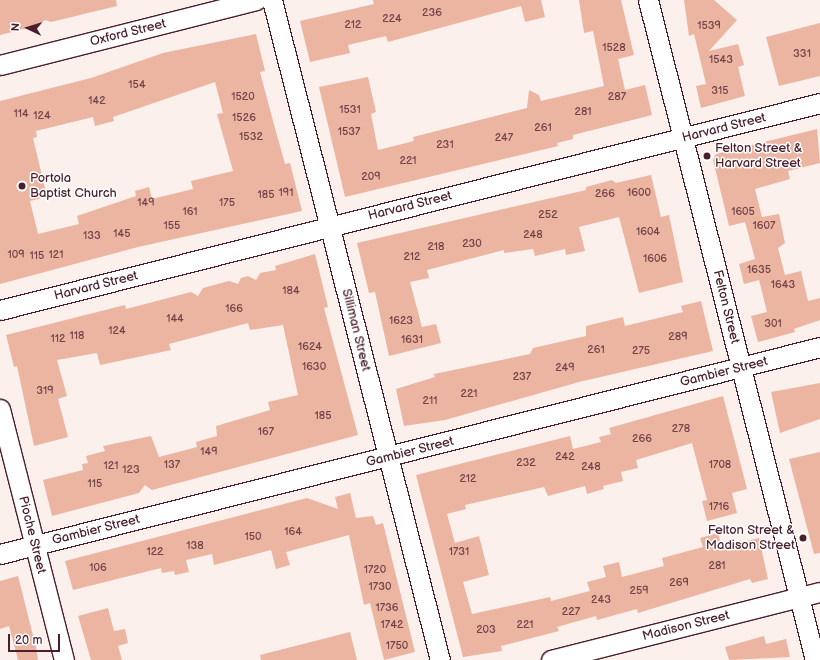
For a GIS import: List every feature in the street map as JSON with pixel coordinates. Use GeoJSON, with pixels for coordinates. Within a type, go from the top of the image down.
{"type":"FeatureCollection","features":[{"type":"Feature","properties":{"kind":"street","name":"Oxford Street"},"geometry":{"type":"LineString","coordinates":[[0,65],[256,0]]}},
{"type":"Feature","properties":{"kind":"street","name":"Silliman Street"},"geometry":{"type":"LineString","coordinates":[[272,0],[440,660]]}},
{"type":"Feature","properties":{"kind":"street","name":"Felton Street"},"geometry":{"type":"LineString","coordinates":[[648,0],[815,660]]}},
{"type":"Feature","properties":{"kind":"street","name":"Harvard Street"},"geometry":{"type":"LineString","coordinates":[[0,310],[820,103]]}},
{"type":"Feature","properties":{"kind":"street","name":"Gambier Street"},"geometry":{"type":"LineString","coordinates":[[0,554],[388,458],[820,347]]}},
{"type":"Feature","properties":{"kind":"street","name":"Pioche Street"},"geometry":{"type":"LineString","coordinates":[[0,409],[64,660]]}},
{"type":"Feature","properties":{"kind":"street","name":"Madison Street"},"geometry":{"type":"LineString","coordinates":[[551,660],[820,592]]}},
{"type":"Feature","properties":{"kind":"building"},"geometry":{"type":"Polygon","coordinates":[[[0,0],[116,0],[117,6],[51,22],[45,20],[39,25],[0,35],[0,0]]]}},
{"type":"Feature","properties":{"kind":"building"},"geometry":{"type":"Polygon","coordinates":[[[373,0],[541,0],[545,17],[525,22],[521,6],[388,42],[386,36],[348,45],[350,53],[310,62],[300,21],[374,4],[373,0]]]}},
{"type":"Feature","properties":{"kind":"building"},"geometry":{"type":"Polygon","coordinates":[[[579,0],[621,0],[634,55],[618,59],[625,90],[645,85],[652,115],[573,135],[573,139],[557,143],[558,146],[345,197],[319,87],[368,77],[376,112],[371,114],[378,150],[414,141],[413,137],[527,108],[529,90],[539,95],[541,101],[604,86],[593,31],[584,33],[579,0]]]}},
{"type":"Feature","properties":{"kind":"building"},"geometry":{"type":"Polygon","coordinates":[[[684,0],[714,0],[737,20],[709,51],[738,44],[744,65],[738,67],[745,96],[701,108],[696,86],[706,84],[694,34],[689,36],[684,0]]]}},
{"type":"Feature","properties":{"kind":"building"},"geometry":{"type":"Polygon","coordinates":[[[820,23],[820,76],[779,86],[766,37],[820,23]]]}},
{"type":"Feature","properties":{"kind":"building"},"geometry":{"type":"Polygon","coordinates":[[[256,34],[265,71],[260,72],[285,164],[290,163],[302,211],[138,247],[0,284],[0,101],[91,78],[163,53],[256,34]],[[215,82],[113,117],[114,121],[95,126],[93,117],[36,131],[37,137],[33,138],[47,197],[30,201],[38,234],[79,224],[77,216],[136,196],[135,191],[149,187],[152,199],[193,189],[191,181],[233,171],[217,114],[223,113],[215,82]]]}},
{"type":"Feature","properties":{"kind":"building"},"geometry":{"type":"Polygon","coordinates":[[[817,129],[820,163],[788,171],[790,179],[755,189],[762,217],[779,214],[785,243],[778,248],[785,275],[801,271],[808,301],[820,298],[820,320],[794,329],[795,332],[758,342],[751,316],[767,312],[759,280],[744,284],[739,264],[755,259],[745,222],[729,226],[713,160],[716,154],[817,129]]]}},
{"type":"Feature","properties":{"kind":"building"},"geometry":{"type":"Polygon","coordinates":[[[651,175],[661,217],[669,215],[683,282],[639,293],[619,217],[579,227],[585,251],[566,255],[565,249],[535,256],[533,249],[504,253],[504,250],[427,270],[429,278],[410,282],[422,327],[436,324],[441,343],[389,356],[375,292],[369,293],[357,243],[586,190],[586,187],[612,180],[616,183],[651,175]]]}},
{"type":"Feature","properties":{"kind":"building"},"geometry":{"type":"Polygon","coordinates":[[[315,254],[328,307],[324,308],[358,435],[152,490],[145,485],[139,493],[52,516],[43,480],[83,470],[82,464],[88,463],[86,456],[105,451],[103,446],[151,436],[159,457],[197,447],[196,442],[217,436],[216,426],[270,410],[268,402],[298,395],[283,325],[250,330],[248,323],[169,344],[171,350],[100,365],[97,353],[57,360],[67,396],[58,399],[68,437],[34,446],[17,366],[14,367],[6,335],[125,305],[126,309],[191,292],[198,296],[203,288],[229,281],[238,284],[241,278],[248,276],[256,280],[260,273],[276,270],[275,266],[315,254]]]}},
{"type":"Feature","properties":{"kind":"building"},"geometry":{"type":"Polygon","coordinates":[[[701,301],[713,351],[579,382],[445,420],[404,426],[396,389],[435,377],[434,374],[530,354],[533,348],[586,336],[586,326],[623,317],[625,326],[683,312],[681,306],[701,301]]]}},
{"type":"Feature","properties":{"kind":"building"},"geometry":{"type":"Polygon","coordinates":[[[820,383],[820,419],[780,433],[771,392],[820,383]]]}},
{"type":"Feature","properties":{"kind":"building"},"geometry":{"type":"Polygon","coordinates":[[[723,396],[747,489],[732,493],[737,513],[707,521],[702,501],[707,500],[692,443],[636,460],[638,468],[621,472],[623,481],[603,486],[604,489],[587,494],[585,486],[548,496],[544,487],[465,505],[466,509],[447,514],[455,543],[479,536],[489,575],[463,582],[472,614],[550,597],[551,601],[590,591],[587,582],[606,577],[603,566],[619,562],[622,577],[664,566],[662,558],[703,547],[700,538],[718,533],[722,547],[759,538],[768,579],[752,583],[750,579],[638,613],[637,609],[597,620],[596,616],[557,627],[559,631],[501,646],[502,651],[463,657],[416,475],[570,436],[573,449],[601,442],[599,437],[611,434],[609,428],[723,396]]]}},
{"type":"Feature","properties":{"kind":"building"},"geometry":{"type":"Polygon","coordinates":[[[820,452],[820,553],[814,554],[789,459],[820,452]]]}},
{"type":"Feature","properties":{"kind":"building"},"geometry":{"type":"Polygon","coordinates":[[[350,493],[356,518],[373,516],[376,525],[383,523],[415,652],[384,660],[370,603],[364,605],[349,535],[286,552],[290,565],[276,569],[271,550],[214,565],[212,554],[186,560],[189,572],[175,575],[174,571],[162,573],[161,568],[73,590],[65,561],[307,498],[338,509],[335,497],[350,493]]]}},
{"type":"Feature","properties":{"kind":"building"},"geometry":{"type":"Polygon","coordinates":[[[18,576],[38,660],[18,660],[9,626],[0,629],[0,581],[18,576]]]}},
{"type":"Feature","properties":{"kind":"building"},"geometry":{"type":"Polygon","coordinates":[[[108,608],[114,631],[125,629],[128,643],[118,646],[122,660],[91,660],[78,616],[108,608]]]}},
{"type":"Feature","properties":{"kind":"building"},"geometry":{"type":"Polygon","coordinates":[[[350,632],[357,660],[261,660],[260,655],[350,632]]]}},
{"type":"Feature","properties":{"kind":"building"},"geometry":{"type":"Polygon","coordinates":[[[764,636],[766,644],[786,639],[790,657],[729,660],[725,647],[764,636]]]}},
{"type":"Feature","properties":{"kind":"place","name":"Felton Street & Harvard Street"},"geometry":{"type":"Point","coordinates":[707,156]}},
{"type":"Feature","properties":{"kind":"place","name":"Portola Baptist Church"},"geometry":{"type":"Point","coordinates":[22,186]}},
{"type":"Feature","properties":{"kind":"place","name":"Felton Street & Madison Street"},"geometry":{"type":"Point","coordinates":[803,538]}}]}
